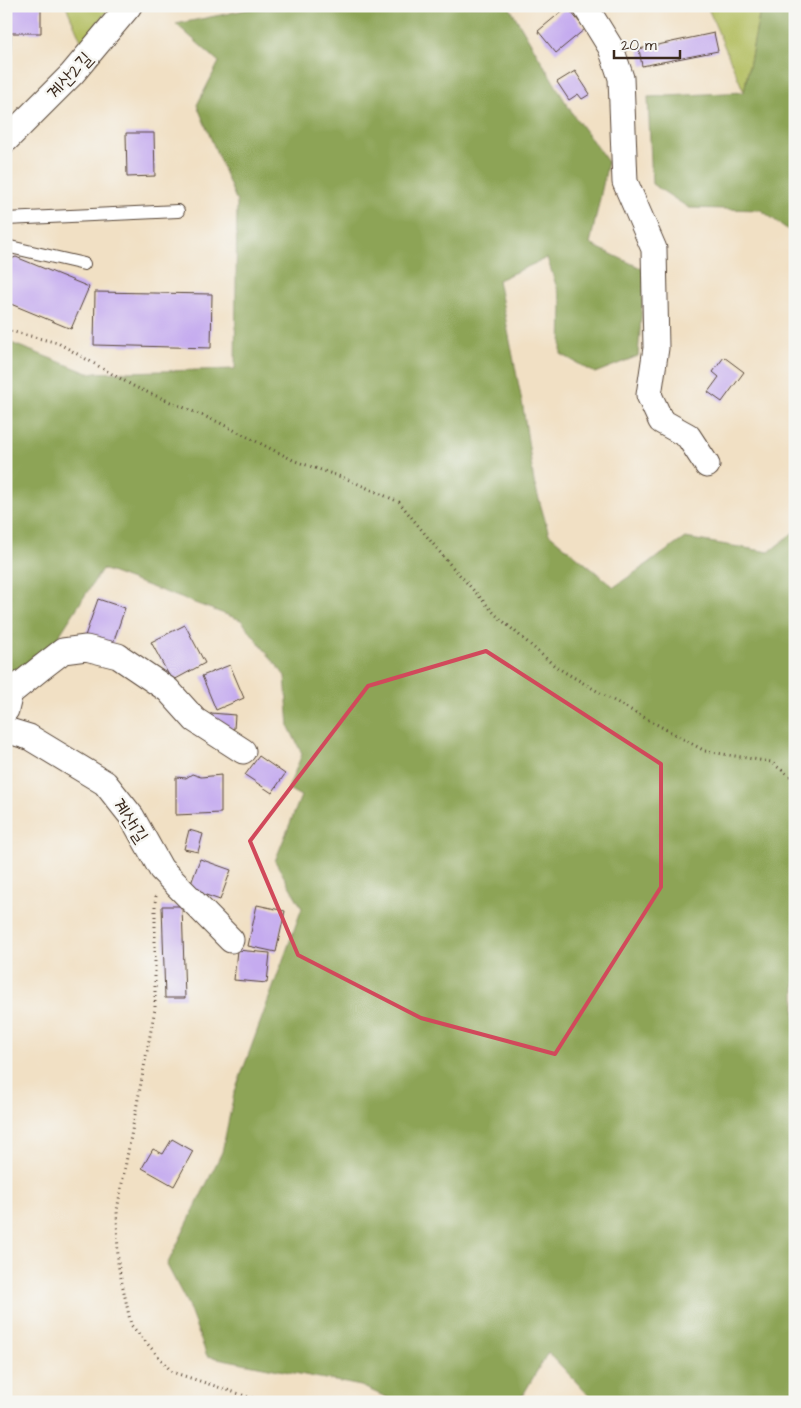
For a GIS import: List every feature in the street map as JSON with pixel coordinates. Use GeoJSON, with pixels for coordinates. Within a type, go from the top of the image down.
{"type":"FeatureCollection","features":[{"type":"Feature","properties":{"kind":"street","name":"계산2길"},"geometry":{"type":"LineString","coordinates":[[6,140],[72,74],[129,6]]}},
{"type":"Feature","properties":{"kind":"street"},"geometry":{"type":"LineString","coordinates":[[585,6],[610,48],[621,78],[625,182],[654,249],[656,348],[649,395],[661,421],[688,436],[707,465]]}},
{"type":"Feature","properties":{"kind":"street"},"geometry":{"type":"LineString","coordinates":[[7,698],[63,651],[86,648],[118,656],[168,690],[195,720],[243,751]]}},
{"type":"Feature","properties":{"kind":"street","name":"계산1길"},"geometry":{"type":"LineString","coordinates":[[6,730],[29,737],[105,783],[132,817],[161,868],[232,940]]}},
{"type":"Feature","properties":{"kind":"lane"},"geometry":{"type":"LineString","coordinates":[[6,219],[178,211]]}},
{"type":"Feature","properties":{"kind":"lane"},"geometry":{"type":"LineString","coordinates":[[6,246],[84,264]]}},
{"type":"Feature","properties":{"kind":"path"},"geometry":{"type":"LineString","coordinates":[[6,330],[58,343],[135,386],[218,422],[295,461],[348,479],[399,502],[447,561],[496,615],[556,667],[705,751],[771,762],[795,780]]}},
{"type":"Feature","properties":{"kind":"path"},"geometry":{"type":"LineString","coordinates":[[161,868],[154,903],[154,1009],[117,1210],[118,1264],[131,1325],[172,1372],[264,1402]]}},
{"type":"Feature","properties":{"kind":"highlighted area"},"geometry":{"type":"Polygon","coordinates":[[[486,651],[661,764],[661,887],[555,1054],[421,1018],[298,955],[250,841],[368,686],[486,651]]]}},
{"type":"Feature","properties":{"kind":"green space"},"geometry":{"type":"Polygon","coordinates":[[[66,6],[111,6],[82,43],[66,6]]]}},
{"type":"Feature","properties":{"kind":"green space"},"geometry":{"type":"Polygon","coordinates":[[[291,6],[509,6],[572,113],[608,162],[590,244],[645,270],[638,356],[595,373],[561,354],[562,303],[547,258],[498,280],[523,407],[534,482],[549,534],[614,587],[685,538],[769,552],[795,531],[795,1402],[595,1402],[548,1352],[519,1402],[397,1402],[361,1386],[207,1356],[188,1305],[167,1265],[222,1152],[234,1094],[302,908],[275,861],[301,796],[288,789],[302,754],[289,727],[285,676],[241,620],[102,569],[55,642],[6,682],[6,341],[88,373],[235,369],[237,202],[197,105],[219,62],[176,24],[250,9],[291,9],[291,6]]]}},
{"type":"Feature","properties":{"kind":"green space"},"geometry":{"type":"Polygon","coordinates":[[[707,6],[761,6],[744,92],[707,6]]]}},
{"type":"Feature","properties":{"kind":"green space"},"geometry":{"type":"Polygon","coordinates":[[[761,6],[795,6],[795,235],[761,210],[689,208],[652,184],[648,97],[744,92],[761,6]]]}},
{"type":"Feature","properties":{"kind":"building"},"geometry":{"type":"Polygon","coordinates":[[[6,6],[41,6],[41,33],[11,33],[10,83],[6,83],[6,6]]]}},
{"type":"Feature","properties":{"kind":"building"},"geometry":{"type":"Polygon","coordinates":[[[567,7],[585,29],[556,53],[538,31],[567,7]]]}},
{"type":"Feature","properties":{"kind":"building"},"geometry":{"type":"Polygon","coordinates":[[[714,33],[718,51],[642,66],[639,49],[714,33]]]}},
{"type":"Feature","properties":{"kind":"building"},"geometry":{"type":"Polygon","coordinates":[[[575,71],[590,94],[582,99],[578,94],[569,100],[557,82],[575,71]]]}},
{"type":"Feature","properties":{"kind":"building"},"geometry":{"type":"Polygon","coordinates":[[[126,133],[154,133],[155,176],[127,177],[126,133]]]}},
{"type":"Feature","properties":{"kind":"building"},"geometry":{"type":"Polygon","coordinates":[[[16,257],[89,287],[71,329],[6,302],[6,265],[8,260],[16,257]]]}},
{"type":"Feature","properties":{"kind":"building"},"geometry":{"type":"Polygon","coordinates":[[[95,292],[212,294],[211,348],[94,345],[95,292]]]}},
{"type":"Feature","properties":{"kind":"building"},"geometry":{"type":"Polygon","coordinates":[[[724,357],[744,372],[722,402],[708,392],[719,377],[713,372],[724,357]]]}},
{"type":"Feature","properties":{"kind":"building"},"geometry":{"type":"Polygon","coordinates":[[[98,599],[125,608],[112,646],[85,636],[98,599]]]}},
{"type":"Feature","properties":{"kind":"building"},"geometry":{"type":"Polygon","coordinates":[[[185,625],[205,663],[172,681],[151,642],[185,625]]]}},
{"type":"Feature","properties":{"kind":"building"},"geometry":{"type":"Polygon","coordinates":[[[230,665],[244,698],[216,710],[202,676],[230,665]]]}},
{"type":"Feature","properties":{"kind":"building"},"geometry":{"type":"Polygon","coordinates":[[[211,713],[235,715],[234,729],[210,727],[211,713]]]}},
{"type":"Feature","properties":{"kind":"building"},"geometry":{"type":"Polygon","coordinates":[[[259,756],[285,774],[272,793],[245,775],[259,756]]]}},
{"type":"Feature","properties":{"kind":"building"},"geometry":{"type":"Polygon","coordinates":[[[192,774],[201,777],[221,775],[221,813],[176,815],[176,777],[186,778],[192,774]]]}},
{"type":"Feature","properties":{"kind":"building"},"geometry":{"type":"Polygon","coordinates":[[[189,830],[203,834],[198,852],[184,849],[189,830]]]}},
{"type":"Feature","properties":{"kind":"building"},"geometry":{"type":"Polygon","coordinates":[[[200,859],[231,870],[220,900],[189,889],[200,859]]]}},
{"type":"Feature","properties":{"kind":"building"},"geometry":{"type":"Polygon","coordinates":[[[257,905],[285,911],[276,952],[248,946],[257,905]]]}},
{"type":"Feature","properties":{"kind":"building"},"geometry":{"type":"Polygon","coordinates":[[[162,906],[182,906],[185,998],[165,998],[162,906]]]}},
{"type":"Feature","properties":{"kind":"building"},"geometry":{"type":"Polygon","coordinates":[[[237,950],[270,953],[267,983],[234,980],[237,950]]]}},
{"type":"Feature","properties":{"kind":"building"},"geometry":{"type":"Polygon","coordinates":[[[172,1139],[193,1151],[174,1186],[142,1168],[153,1149],[163,1154],[172,1139]]]}}]}
